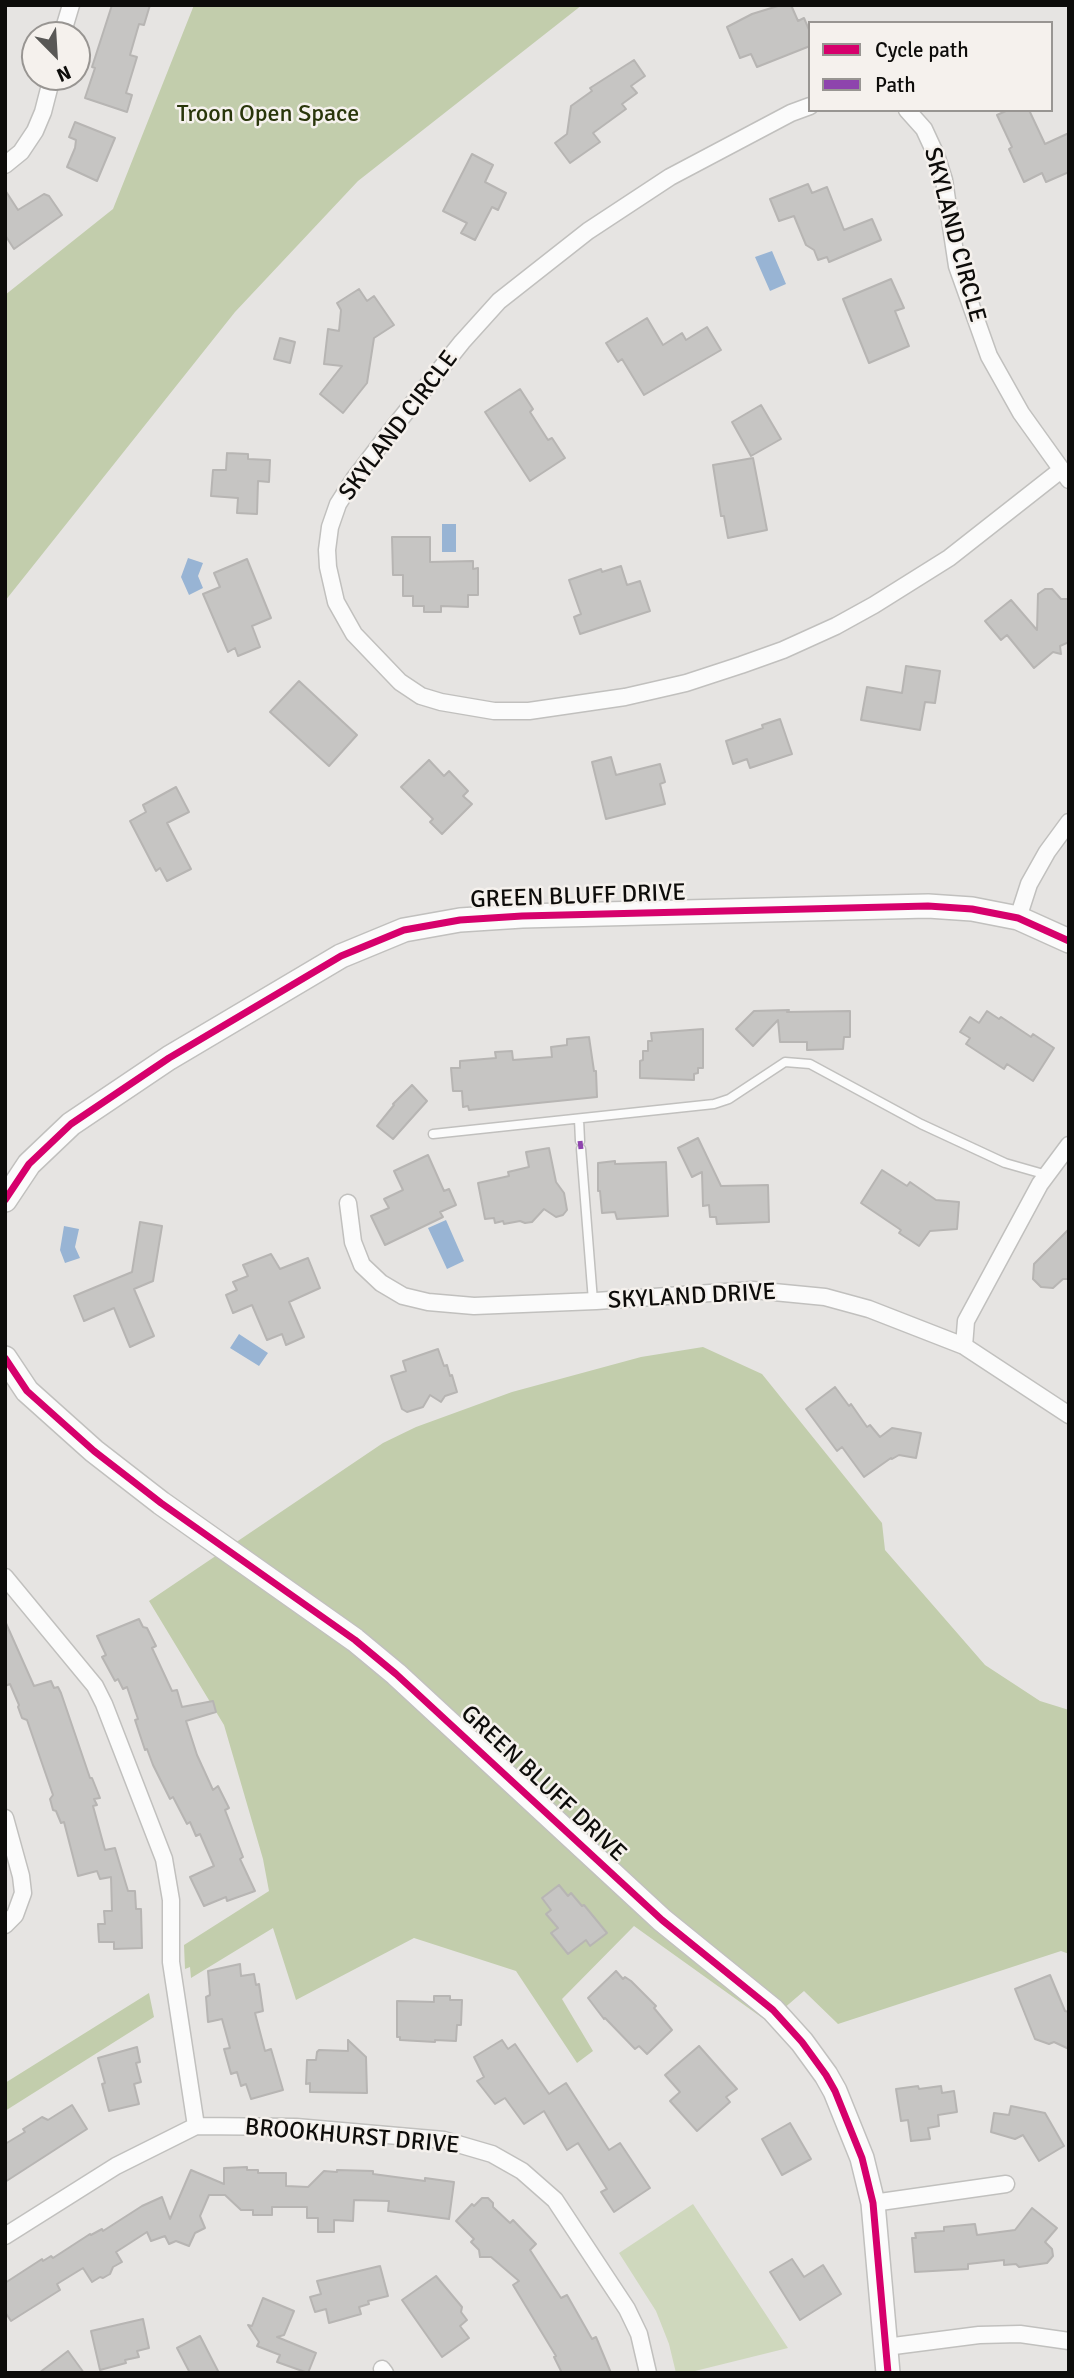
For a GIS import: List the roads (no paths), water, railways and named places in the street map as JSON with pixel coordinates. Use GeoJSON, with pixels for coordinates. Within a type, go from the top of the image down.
{"type":"FeatureCollection","features":[{"type":"Feature","properties":{"kind":"street"},"geometry":{"type":"LineString","coordinates":[[5,165],[21,152],[35,131],[48,91]]}},
{"type":"Feature","properties":{"kind":"street","name":"SKYLAND CIRCLE"},"geometry":{"type":"LineString","coordinates":[[808,107],[670,177],[588,231],[499,301],[462,342],[354,479],[338,504],[330,527],[328,566],[336,602],[354,634],[400,682],[421,696],[494,711],[529,711],[625,697],[686,683],[783,650],[874,605],[949,558],[1066,471],[1005,387],[989,356],[957,266],[944,180],[936,155],[924,129],[909,112]]}},
{"type":"Feature","properties":{"kind":"street"},"geometry":{"type":"LineString","coordinates":[[1018,918],[1029,884],[1047,852],[1069,822]]}},
{"type":"Feature","properties":{"kind":"street","name":"GREEN BLUFF DRIVE"},"geometry":{"type":"LineString","coordinates":[[5,1200],[29,1164],[71,1124],[169,1058],[341,956],[404,930],[460,920],[522,916],[928,906],[972,909],[1018,918],[1069,941]]}},
{"type":"Feature","properties":{"kind":"street"},"geometry":{"type":"LineString","coordinates":[[964,1346],[966,1321],[1047,1175],[1069,1145]]}},
{"type":"Feature","properties":{"kind":"street","name":"SKYLAND DRIVE"},"geometry":{"type":"LineString","coordinates":[[348,1203],[353,1242],[362,1265],[381,1283],[403,1296],[428,1303],[474,1306],[753,1290],[824,1297],[869,1309],[964,1346],[1069,1415]]}},
{"type":"Feature","properties":{"kind":"street","name":"GREEN BLUFF DRIVE"},"geometry":{"type":"LineString","coordinates":[[5,1358],[27,1391],[94,1451],[160,1503],[343,1630],[379,1659],[662,1920],[773,2010],[803,2042],[835,2091],[862,2158],[873,2203],[888,2373]]}},
{"type":"Feature","properties":{"kind":"street"},"geometry":{"type":"LineString","coordinates":[[5,1577],[95,1686],[164,1859],[171,1900],[170,1962],[196,2126]]}},
{"type":"Feature","properties":{"kind":"street"},"geometry":{"type":"LineString","coordinates":[[5,1818],[21,1875],[23,1893],[15,1916],[5,1924]]}},
{"type":"Feature","properties":{"kind":"street","name":"BROOKHURST DRIVE"},"geometry":{"type":"LineString","coordinates":[[5,2236],[116,2166],[196,2126],[296,2127],[444,2140],[492,2154],[522,2171],[555,2200],[627,2309],[639,2334],[648,2373]]}},
{"type":"Feature","properties":{"kind":"street"},"geometry":{"type":"LineString","coordinates":[[873,2203],[1006,2184]]}},
{"type":"Feature","properties":{"kind":"street"},"geometry":{"type":"LineString","coordinates":[[886,2347],[1006,2334],[1069,2341]]}},
{"type":"Feature","properties":{"kind":"lane"},"geometry":{"type":"LineString","coordinates":[[433,1134],[467,1128],[714,1104],[729,1099],[785,1062],[810,1064],[933,1129],[1005,1163],[1047,1175]]}},
{"type":"Feature","properties":{"kind":"lane"},"geometry":{"type":"LineString","coordinates":[[579,1119],[593,1301]]}},
{"type":"Feature","properties":{"kind":"water"},"geometry":{"type":"Polygon","coordinates":[[[772,251],[786,284],[770,291],[755,257],[772,251]]]}},
{"type":"Feature","properties":{"kind":"water"},"geometry":{"type":"Polygon","coordinates":[[[442,524],[456,524],[456,552],[442,552],[442,524]]]}},
{"type":"Feature","properties":{"kind":"water"},"geometry":{"type":"Polygon","coordinates":[[[188,558],[203,563],[198,576],[203,588],[189,595],[181,577],[188,558]]]}},
{"type":"Feature","properties":{"kind":"water"},"geometry":{"type":"Polygon","coordinates":[[[446,1220],[464,1261],[447,1269],[428,1228],[446,1220]]]}},
{"type":"Feature","properties":{"kind":"water"},"geometry":{"type":"Polygon","coordinates":[[[64,1226],[79,1229],[75,1247],[80,1258],[65,1263],[60,1250],[64,1226]]]}},
{"type":"Feature","properties":{"kind":"water"},"geometry":{"type":"Polygon","coordinates":[[[239,1334],[268,1353],[259,1366],[230,1348],[239,1334]]]}},
{"type":"Feature","properties":{"kind":"park label","name":"Troon Open Space"},"geometry":{"type":"Point","coordinates":[268,115]}}]}
